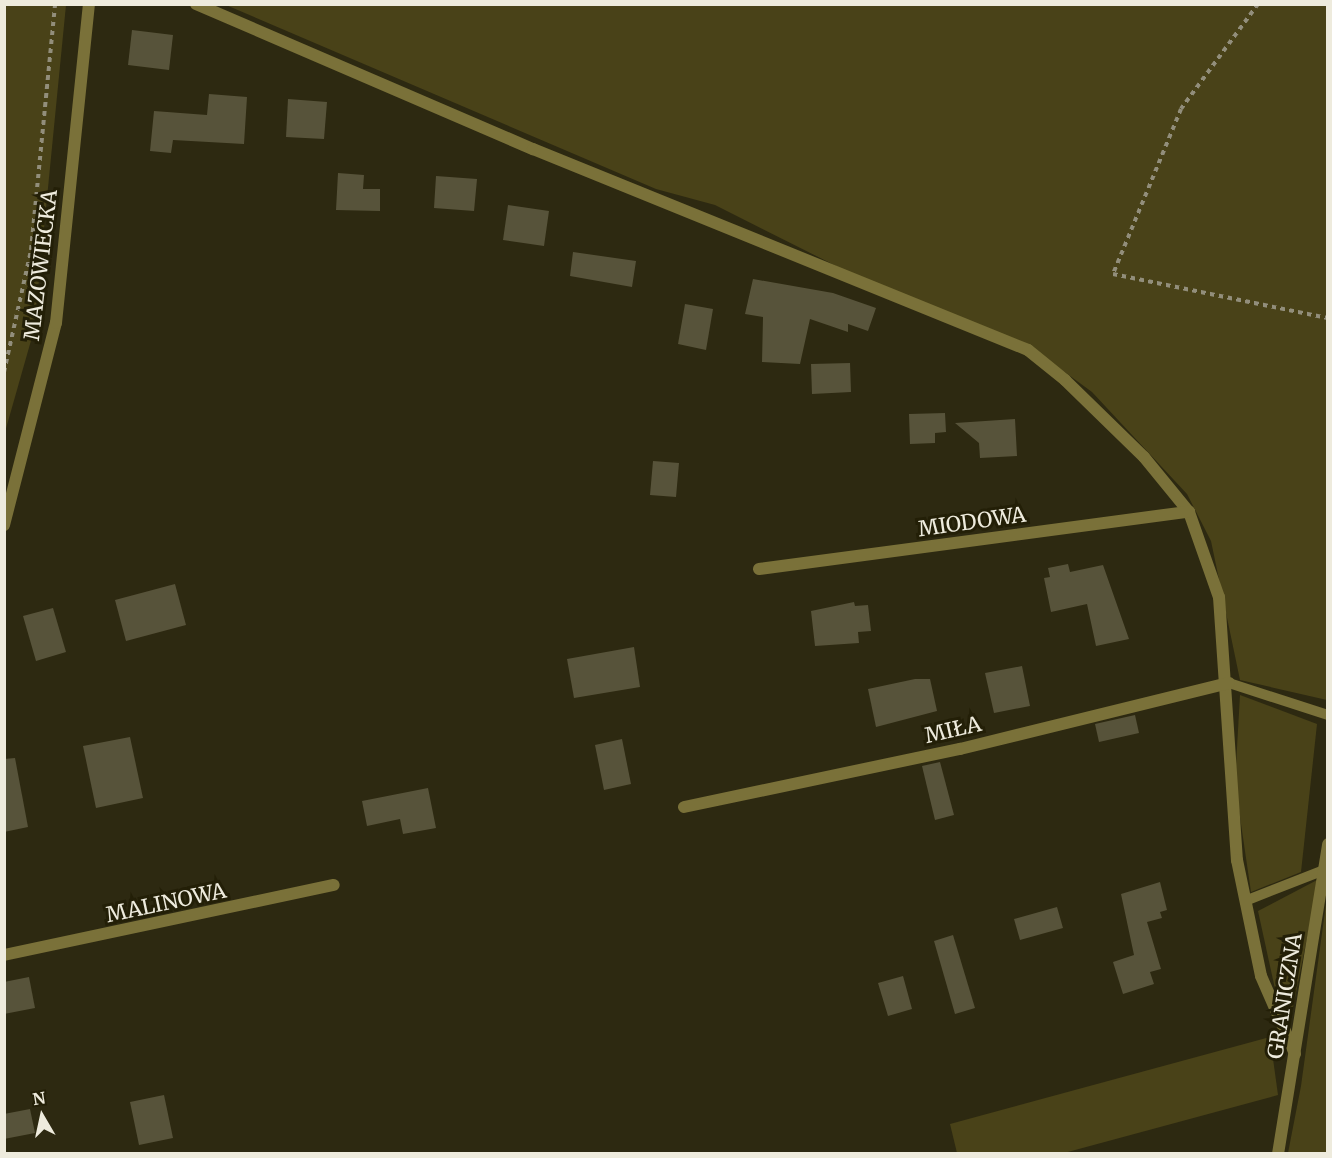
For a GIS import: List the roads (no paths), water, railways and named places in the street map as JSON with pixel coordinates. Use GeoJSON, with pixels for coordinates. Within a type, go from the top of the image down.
{"type":"FeatureCollection","features":[{"type":"Feature","properties":{"kind":"street","name":"MAZOWIECKA"},"geometry":{"type":"LineString","coordinates":[[4,525],[56,323],[89,4]]}},
{"type":"Feature","properties":{"kind":"street"},"geometry":{"type":"LineString","coordinates":[[196,4],[533,149],[1028,350],[1144,457],[1189,512],[1219,597],[1228,683],[1230,798],[1245,901],[1261,976],[1295,1054]]}},
{"type":"Feature","properties":{"kind":"street","name":"MIODOWA"},"geometry":{"type":"LineString","coordinates":[[759,569],[1189,512]]}},
{"type":"Feature","properties":{"kind":"street","name":"MIŁA"},"geometry":{"type":"LineString","coordinates":[[684,807],[960,749],[1228,683]]}},
{"type":"Feature","properties":{"kind":"street","name":"GRANICZNA"},"geometry":{"type":"LineString","coordinates":[[1278,1154],[1328,844]]}},
{"type":"Feature","properties":{"kind":"street","name":"MALINOWA"},"geometry":{"type":"LineString","coordinates":[[4,955],[334,885]]}},
{"type":"Feature","properties":{"kind":"lane"},"geometry":{"type":"LineString","coordinates":[[1228,683],[1328,715]]}},
{"type":"Feature","properties":{"kind":"lane"},"geometry":{"type":"LineString","coordinates":[[1245,901],[1324,870]]}}]}
